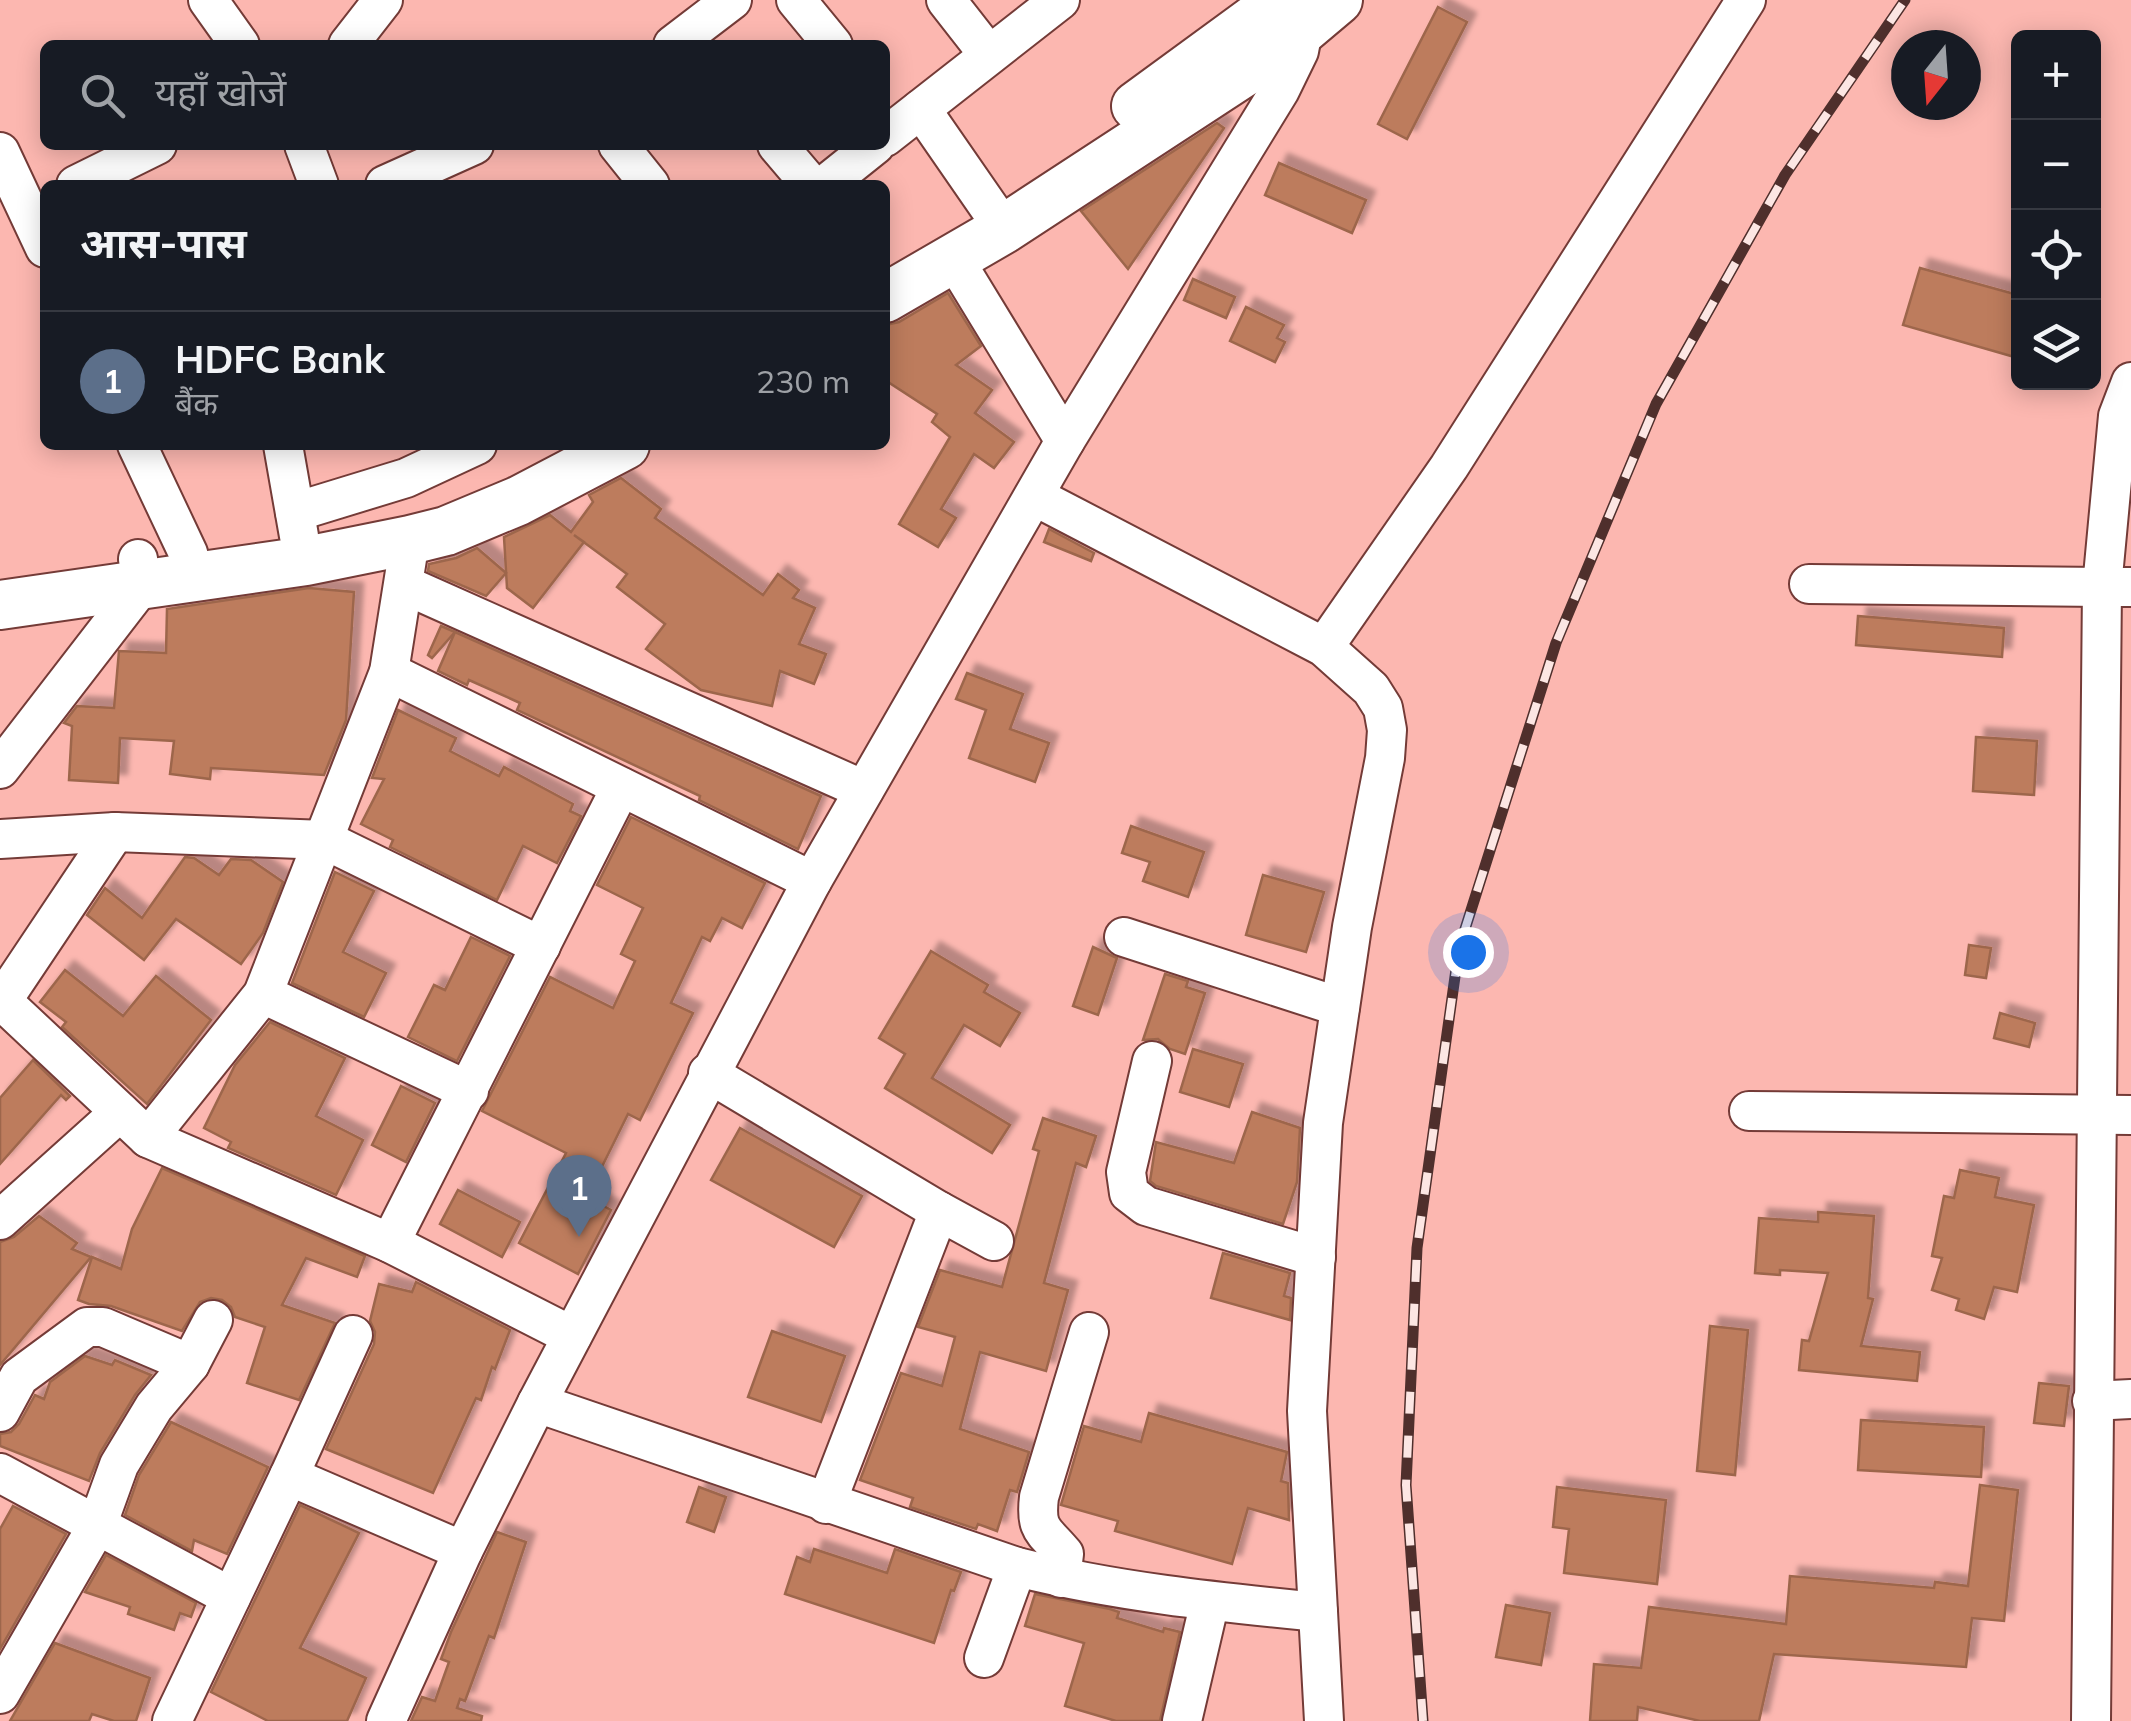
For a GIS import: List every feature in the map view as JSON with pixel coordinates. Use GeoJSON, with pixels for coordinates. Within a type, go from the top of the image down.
{"type":"FeatureCollection","features":[{"type":"Feature","properties":{"kind":"main road"},"geometry":{"type":"LineString","coordinates":[[890,273],[997,218],[1305,8]]}},
{"type":"Feature","properties":{"kind":"main road"},"geometry":{"type":"LineString","coordinates":[[890,295],[954,259],[997,218]]}},
{"type":"Feature","properties":{"kind":"main road"},"geometry":{"type":"LineString","coordinates":[[191,565],[298,527],[439,511],[510,484],[578,450]]}},
{"type":"Feature","properties":{"kind":"main road"},"geometry":{"type":"LineString","coordinates":[[0,605],[140,572],[191,565],[306,560],[408,562],[446,531],[518,500],[615,450]]}},
{"type":"Feature","properties":{"kind":"main road"},"geometry":{"type":"LineString","coordinates":[[0,574],[140,572]]}},
{"type":"Feature","properties":{"kind":"street"},"geometry":{"type":"LineString","coordinates":[[208,0],[236,40]]}},
{"type":"Feature","properties":{"kind":"street"},"geometry":{"type":"LineString","coordinates":[[352,40],[383,0]]}},
{"type":"Feature","properties":{"kind":"street"},"geometry":{"type":"LineString","coordinates":[[686,40],[732,0]]}},
{"type":"Feature","properties":{"kind":"street"},"geometry":{"type":"LineString","coordinates":[[796,0],[829,40]]}},
{"type":"Feature","properties":{"kind":"street"},"geometry":{"type":"LineString","coordinates":[[946,0],[990,55]]}},
{"type":"Feature","properties":{"kind":"street"},"geometry":{"type":"LineString","coordinates":[[997,218],[893,125],[1060,0]]}},
{"type":"Feature","properties":{"kind":"street"},"geometry":{"type":"LineString","coordinates":[[1324,647],[1449,467],[1746,0]]}},
{"type":"Feature","properties":{"kind":"street"},"geometry":{"type":"LineString","coordinates":[[386,1721],[537,1403],[812,880],[1065,442],[1291,69],[1305,8]]}},
{"type":"Feature","properties":{"kind":"street"},"geometry":{"type":"LineString","coordinates":[[1247,49],[1261,121]]}},
{"type":"Feature","properties":{"kind":"street"},"geometry":{"type":"LineString","coordinates":[[86,180],[147,150]]}},
{"type":"Feature","properties":{"kind":"street"},"geometry":{"type":"LineString","coordinates":[[306,150],[317,180]]}},
{"type":"Feature","properties":{"kind":"street"},"geometry":{"type":"LineString","coordinates":[[396,180],[463,150]]}},
{"type":"Feature","properties":{"kind":"street"},"geometry":{"type":"LineString","coordinates":[[622,150],[646,180]]}},
{"type":"Feature","properties":{"kind":"street"},"geometry":{"type":"LineString","coordinates":[[781,150],[806,180]]}},
{"type":"Feature","properties":{"kind":"street"},"geometry":{"type":"LineString","coordinates":[[830,180],[864,150]]}},
{"type":"Feature","properties":{"kind":"street"},"geometry":{"type":"LineString","coordinates":[[0,152],[36,204]]}},
{"type":"Feature","properties":{"kind":"street"},"geometry":{"type":"LineString","coordinates":[[954,259],[1065,442]]}},
{"type":"Feature","properties":{"kind":"street"},"geometry":{"type":"LineString","coordinates":[[2090,1721],[2092,1401],[2113,1115],[2118,416],[2131,382]]}},
{"type":"Feature","properties":{"kind":"street"},"geometry":{"type":"LineString","coordinates":[[139,450],[191,565]]}},
{"type":"Feature","properties":{"kind":"street"},"geometry":{"type":"LineString","coordinates":[[283,450],[298,527],[466,450]]}},
{"type":"Feature","properties":{"kind":"street"},"geometry":{"type":"LineString","coordinates":[[1034,496],[1324,647],[1371,689],[1383,708],[1387,730],[1385,758],[1352,927],[1323,1123],[1307,1411],[1324,1721]]}},
{"type":"Feature","properties":{"kind":"street"},"geometry":{"type":"LineString","coordinates":[[148,1138],[263,994],[389,672],[408,562],[864,790]]}},
{"type":"Feature","properties":{"kind":"street"},"geometry":{"type":"LineString","coordinates":[[0,769],[140,572]]}},
{"type":"Feature","properties":{"kind":"street"},"geometry":{"type":"LineString","coordinates":[[1809,584],[2117,587]]}},
{"type":"Feature","properties":{"kind":"street"},"geometry":{"type":"LineString","coordinates":[[389,672],[812,880]]}},
{"type":"Feature","properties":{"kind":"street"},"geometry":{"type":"LineString","coordinates":[[390,1243],[621,787]]}},
{"type":"Feature","properties":{"kind":"street"},"geometry":{"type":"LineString","coordinates":[[0,839],[115,832],[325,840],[541,946]]}},
{"type":"Feature","properties":{"kind":"street"},"geometry":{"type":"LineString","coordinates":[[115,832],[1,1000],[148,1138],[390,1243],[572,1336]]}},
{"type":"Feature","properties":{"kind":"street"},"geometry":{"type":"LineString","coordinates":[[1124,937],[1340,1007]]}},
{"type":"Feature","properties":{"kind":"street"},"geometry":{"type":"LineString","coordinates":[[263,994],[469,1090]]}},
{"type":"Feature","properties":{"kind":"street"},"geometry":{"type":"LineString","coordinates":[[1152,1061],[1126,1172],[1129,1193],[1146,1206],[1316,1257]]}},
{"type":"Feature","properties":{"kind":"street"},"geometry":{"type":"LineString","coordinates":[[708,1074],[994,1241]]}},
{"type":"Feature","properties":{"kind":"street"},"geometry":{"type":"LineString","coordinates":[[1748,1111],[2113,1115]]}},
{"type":"Feature","properties":{"kind":"street"},"geometry":{"type":"LineString","coordinates":[[0,1220],[120,1112]]}},
{"type":"Feature","properties":{"kind":"street"},"geometry":{"type":"LineString","coordinates":[[826,1504],[939,1211]]}},
{"type":"Feature","properties":{"kind":"street"},"geometry":{"type":"LineString","coordinates":[[0,1694],[97,1526],[119,1464],[154,1408],[190,1364],[213,1320]]}},
{"type":"Feature","properties":{"kind":"street"},"geometry":{"type":"LineString","coordinates":[[0,1412],[18,1378],[87,1327],[103,1327],[190,1364]]}},
{"type":"Feature","properties":{"kind":"street"},"geometry":{"type":"LineString","coordinates":[[1061,1578],[1064,1554],[1040,1530],[1036,1518],[1038,1496],[1090,1332]]}},
{"type":"Feature","properties":{"kind":"street"},"geometry":{"type":"LineString","coordinates":[[172,1721],[353,1334]]}},
{"type":"Feature","properties":{"kind":"street"},"geometry":{"type":"LineString","coordinates":[[2092,1401],[2131,1399]]}},
{"type":"Feature","properties":{"kind":"street"},"geometry":{"type":"LineString","coordinates":[[537,1403],[1017,1568],[1210,1601],[1318,1612]]}},
{"type":"Feature","properties":{"kind":"street"},"geometry":{"type":"LineString","coordinates":[[0,1473],[231,1598]]}},
{"type":"Feature","properties":{"kind":"street"},"geometry":{"type":"LineString","coordinates":[[288,1476],[464,1551]]}},
{"type":"Feature","properties":{"kind":"street"},"geometry":{"type":"LineString","coordinates":[[984,1658],[1017,1568]]}},
{"type":"Feature","properties":{"kind":"street"},"geometry":{"type":"LineString","coordinates":[[1182,1721],[1210,1601]]}},
{"type":"Feature","properties":{"kind":"building"},"geometry":{"type":"Polygon","coordinates":[[[1438,7],[1467,22],[1407,139],[1378,124],[1438,7]]]}},
{"type":"Feature","properties":{"kind":"building"},"geometry":{"type":"Polygon","coordinates":[[[1217,123],[1224,128],[1128,269],[1081,211],[1217,123]]]}},
{"type":"Feature","properties":{"kind":"building"},"geometry":{"type":"Polygon","coordinates":[[[1279,163],[1366,200],[1352,233],[1265,195],[1279,163]]]}},
{"type":"Feature","properties":{"kind":"building"},"geometry":{"type":"Polygon","coordinates":[[[1920,268],[2011,293],[2011,356],[1903,325],[1920,268]]]}},
{"type":"Feature","properties":{"kind":"building"},"geometry":{"type":"Polygon","coordinates":[[[1193,279],[1235,297],[1226,318],[1184,300],[1193,279]]]}},
{"type":"Feature","properties":{"kind":"building"},"geometry":{"type":"Polygon","coordinates":[[[948,293],[981,346],[956,365],[992,390],[975,413],[1014,442],[994,468],[974,454],[941,509],[956,518],[938,547],[899,524],[950,437],[932,422],[937,414],[890,383],[890,324],[948,293]]]}},
{"type":"Feature","properties":{"kind":"building"},"geometry":{"type":"Polygon","coordinates":[[[1246,307],[1284,325],[1277,338],[1285,342],[1275,362],[1230,341],[1246,307]]]}},
{"type":"Feature","properties":{"kind":"building"},"geometry":{"type":"Polygon","coordinates":[[[621,478],[661,509],[655,518],[763,595],[778,574],[799,590],[793,598],[815,608],[799,644],[826,654],[814,684],[780,671],[772,706],[701,690],[646,649],[665,624],[617,587],[627,574],[584,542],[533,608],[507,588],[504,537],[550,515],[571,532],[593,502],[589,495],[621,478]]]}},
{"type":"Feature","properties":{"kind":"building"},"geometry":{"type":"Polygon","coordinates":[[[1049,529],[1094,553],[1091,561],[1044,542],[1049,529]]]}},
{"type":"Feature","properties":{"kind":"building"},"geometry":{"type":"Polygon","coordinates":[[[477,548],[506,573],[486,596],[428,571],[429,564],[477,548]]]}},
{"type":"Feature","properties":{"kind":"building"},"geometry":{"type":"Polygon","coordinates":[[[309,588],[354,592],[346,720],[324,775],[211,768],[210,779],[170,774],[174,741],[120,738],[118,783],[69,780],[72,726],[64,723],[77,706],[114,708],[119,651],[166,653],[167,609],[309,588]]]}},
{"type":"Feature","properties":{"kind":"building"},"geometry":{"type":"Polygon","coordinates":[[[1858,616],[2004,628],[2002,657],[1856,645],[1858,616]]]}},
{"type":"Feature","properties":{"kind":"building"},"geometry":{"type":"Polygon","coordinates":[[[441,626],[455,632],[432,658],[428,655],[441,626]]]}},
{"type":"Feature","properties":{"kind":"building"},"geometry":{"type":"Polygon","coordinates":[[[455,632],[821,796],[798,849],[699,800],[700,796],[517,710],[520,703],[438,671],[455,632]]]}},
{"type":"Feature","properties":{"kind":"building"},"geometry":{"type":"Polygon","coordinates":[[[967,673],[1023,694],[1010,729],[1049,743],[1035,782],[969,758],[986,710],[956,699],[967,673]]]}},
{"type":"Feature","properties":{"kind":"building"},"geometry":{"type":"Polygon","coordinates":[[[398,710],[456,738],[450,751],[499,776],[504,767],[573,804],[570,811],[581,816],[557,863],[523,846],[497,900],[390,847],[393,840],[361,824],[384,779],[372,778],[398,710]]]}},
{"type":"Feature","properties":{"kind":"building"},"geometry":{"type":"Polygon","coordinates":[[[1976,737],[2037,741],[2034,795],[1973,791],[1976,737]]]}},
{"type":"Feature","properties":{"kind":"building"},"geometry":{"type":"Polygon","coordinates":[[[631,817],[765,883],[742,928],[722,918],[710,941],[702,937],[671,1003],[693,1013],[640,1120],[628,1114],[587,1197],[611,1210],[578,1274],[519,1243],[566,1153],[482,1111],[550,977],[613,1008],[635,961],[621,954],[643,908],[597,885],[631,817]]]}},
{"type":"Feature","properties":{"kind":"building"},"geometry":{"type":"Polygon","coordinates":[[[1131,826],[1204,852],[1188,897],[1143,881],[1150,862],[1122,853],[1131,826]]]}},
{"type":"Feature","properties":{"kind":"building"},"geometry":{"type":"Polygon","coordinates":[[[185,857],[194,858],[219,875],[231,859],[251,860],[283,882],[263,933],[241,964],[176,919],[144,960],[87,915],[105,888],[142,918],[185,857]]]}},
{"type":"Feature","properties":{"kind":"building"},"geometry":{"type":"Polygon","coordinates":[[[335,872],[374,891],[343,952],[386,973],[364,1017],[292,983],[335,872]]]}},
{"type":"Feature","properties":{"kind":"building"},"geometry":{"type":"Polygon","coordinates":[[[1263,875],[1324,892],[1306,952],[1246,935],[1263,875]]]}},
{"type":"Feature","properties":{"kind":"building"},"geometry":{"type":"Polygon","coordinates":[[[471,937],[510,956],[457,1061],[408,1037],[434,985],[445,990],[471,937]]]}},
{"type":"Feature","properties":{"kind":"building"},"geometry":{"type":"Polygon","coordinates":[[[1969,945],[1991,948],[1986,978],[1965,975],[1969,945]]]}},
{"type":"Feature","properties":{"kind":"building"},"geometry":{"type":"Polygon","coordinates":[[[1093,947],[1117,958],[1098,1015],[1073,1006],[1093,947]]]}},
{"type":"Feature","properties":{"kind":"building"},"geometry":{"type":"Polygon","coordinates":[[[931,951],[988,985],[984,992],[1020,1013],[1000,1046],[964,1025],[932,1078],[1010,1125],[992,1153],[885,1088],[905,1054],[879,1038],[931,951]]]}},
{"type":"Feature","properties":{"kind":"building"},"geometry":{"type":"Polygon","coordinates":[[[65,970],[123,1016],[156,976],[211,1020],[147,1104],[62,1027],[66,1022],[40,1002],[65,970]]]}},
{"type":"Feature","properties":{"kind":"building"},"geometry":{"type":"Polygon","coordinates":[[[1165,974],[1188,981],[1186,987],[1205,993],[1185,1054],[1158,1039],[1143,1040],[1165,974]]]}},
{"type":"Feature","properties":{"kind":"building"},"geometry":{"type":"Polygon","coordinates":[[[2000,1013],[2035,1023],[2029,1047],[1994,1038],[2000,1013]]]}},
{"type":"Feature","properties":{"kind":"building"},"geometry":{"type":"Polygon","coordinates":[[[270,1022],[345,1058],[316,1116],[363,1140],[336,1195],[228,1148],[231,1142],[204,1128],[235,1065],[270,1022]]]}},
{"type":"Feature","properties":{"kind":"building"},"geometry":{"type":"Polygon","coordinates":[[[1193,1049],[1243,1064],[1229,1107],[1180,1092],[1193,1049]]]}},
{"type":"Feature","properties":{"kind":"building"},"geometry":{"type":"Polygon","coordinates":[[[33,1060],[70,1096],[66,1100],[61,1095],[0,1164],[0,1098],[33,1060]]]}},
{"type":"Feature","properties":{"kind":"building"},"geometry":{"type":"Polygon","coordinates":[[[401,1086],[435,1103],[406,1162],[372,1145],[401,1086]]]}},
{"type":"Feature","properties":{"kind":"building"},"geometry":{"type":"Polygon","coordinates":[[[1252,1112],[1300,1128],[1297,1182],[1283,1224],[1150,1181],[1156,1142],[1234,1163],[1252,1112]]]}},
{"type":"Feature","properties":{"kind":"building"},"geometry":{"type":"Polygon","coordinates":[[[1043,1118],[1096,1136],[1086,1167],[1076,1163],[1044,1283],[1068,1290],[1046,1371],[980,1352],[960,1429],[1029,1452],[1017,1492],[1010,1490],[997,1531],[978,1524],[976,1529],[910,1507],[913,1498],[860,1480],[901,1373],[942,1386],[955,1337],[918,1327],[940,1270],[1002,1287],[1039,1151],[1033,1149],[1043,1118]]]}},
{"type":"Feature","properties":{"kind":"building"},"geometry":{"type":"Polygon","coordinates":[[[740,1128],[862,1196],[834,1247],[711,1180],[740,1128]]]}},
{"type":"Feature","properties":{"kind":"building"},"geometry":{"type":"Polygon","coordinates":[[[162,1168],[365,1256],[357,1277],[306,1258],[282,1305],[335,1323],[299,1400],[247,1383],[265,1327],[235,1317],[222,1300],[200,1302],[182,1331],[111,1306],[78,1300],[92,1257],[121,1269],[132,1229],[162,1168]]]}},
{"type":"Feature","properties":{"kind":"building"},"geometry":{"type":"Polygon","coordinates":[[[1960,1170],[1999,1178],[1995,1197],[2034,1205],[2017,1292],[1994,1287],[1984,1319],[1956,1310],[1959,1299],[1932,1290],[1942,1258],[1932,1256],[1944,1196],[1954,1198],[1960,1170]]]}},
{"type":"Feature","properties":{"kind":"building"},"geometry":{"type":"Polygon","coordinates":[[[458,1190],[520,1222],[502,1257],[440,1224],[458,1190]]]}},
{"type":"Feature","properties":{"kind":"building"},"geometry":{"type":"Polygon","coordinates":[[[1818,1212],[1874,1216],[1868,1298],[1873,1299],[1861,1346],[1920,1352],[1917,1381],[1799,1370],[1802,1340],[1809,1341],[1828,1273],[1755,1273],[1759,1218],[1818,1222],[1818,1212]]]}},
{"type":"Feature","properties":{"kind":"building"},"geometry":{"type":"Polygon","coordinates":[[[39,1216],[77,1243],[72,1249],[91,1257],[0,1365],[0,1242],[14,1237],[39,1216]]]}},
{"type":"Feature","properties":{"kind":"building"},"geometry":{"type":"Polygon","coordinates":[[[1223,1253],[1290,1273],[1284,1296],[1291,1298],[1290,1320],[1211,1298],[1223,1253]]]}},
{"type":"Feature","properties":{"kind":"building"},"geometry":{"type":"Polygon","coordinates":[[[416,1282],[510,1330],[481,1400],[476,1398],[433,1493],[326,1449],[374,1344],[375,1332],[370,1321],[379,1284],[412,1292],[416,1282]]]}},
{"type":"Feature","properties":{"kind":"building"},"geometry":{"type":"Polygon","coordinates":[[[1710,1326],[1748,1330],[1735,1475],[1697,1471],[1710,1326]]]}},
{"type":"Feature","properties":{"kind":"building"},"geometry":{"type":"Polygon","coordinates":[[[772,1331],[845,1356],[821,1422],[748,1397],[772,1331]]]}},
{"type":"Feature","properties":{"kind":"building"},"geometry":{"type":"Polygon","coordinates":[[[85,1356],[112,1365],[115,1360],[151,1375],[100,1453],[89,1481],[0,1446],[0,1434],[11,1432],[19,1424],[35,1395],[44,1399],[50,1382],[85,1356]]]}},
{"type":"Feature","properties":{"kind":"building"},"geometry":{"type":"Polygon","coordinates":[[[2039,1383],[2069,1386],[2064,1426],[2034,1423],[2039,1383]]]}},
{"type":"Feature","properties":{"kind":"building"},"geometry":{"type":"Polygon","coordinates":[[[1149,1413],[1287,1452],[1281,1481],[1288,1483],[1289,1520],[1248,1508],[1232,1564],[1115,1531],[1118,1521],[1061,1505],[1084,1426],[1141,1442],[1149,1413]]]}},
{"type":"Feature","properties":{"kind":"building"},"geometry":{"type":"Polygon","coordinates":[[[1861,1420],[1984,1427],[1981,1477],[1858,1470],[1861,1420]]]}},
{"type":"Feature","properties":{"kind":"building"},"geometry":{"type":"Polygon","coordinates":[[[171,1422],[268,1467],[227,1554],[194,1540],[192,1551],[125,1515],[139,1475],[171,1422]]]}},
{"type":"Feature","properties":{"kind":"building"},"geometry":{"type":"Polygon","coordinates":[[[1980,1485],[2018,1490],[2004,1621],[1972,1618],[1966,1667],[1774,1654],[1759,1721],[1700,1721],[1638,1707],[1637,1721],[1590,1721],[1594,1664],[1641,1668],[1649,1607],[1786,1624],[1790,1576],[1934,1588],[1935,1582],[1968,1586],[1980,1485]]]}},
{"type":"Feature","properties":{"kind":"building"},"geometry":{"type":"Polygon","coordinates":[[[699,1487],[726,1497],[714,1532],[687,1522],[699,1487]]]}},
{"type":"Feature","properties":{"kind":"building"},"geometry":{"type":"Polygon","coordinates":[[[1557,1487],[1666,1500],[1657,1584],[1564,1573],[1569,1529],[1553,1527],[1557,1487]]]}},
{"type":"Feature","properties":{"kind":"building"},"geometry":{"type":"Polygon","coordinates":[[[300,1505],[359,1533],[300,1648],[366,1678],[347,1721],[268,1721],[211,1692],[300,1505]]]}},
{"type":"Feature","properties":{"kind":"building"},"geometry":{"type":"Polygon","coordinates":[[[13,1506],[66,1534],[0,1649],[0,1529],[13,1506]]]}},
{"type":"Feature","properties":{"kind":"building"},"geometry":{"type":"Polygon","coordinates":[[[497,1532],[526,1542],[494,1638],[489,1636],[465,1701],[460,1699],[457,1708],[482,1716],[481,1721],[411,1721],[422,1697],[435,1701],[449,1662],[441,1659],[497,1532]]]}},
{"type":"Feature","properties":{"kind":"building"},"geometry":{"type":"Polygon","coordinates":[[[814,1549],[887,1573],[895,1549],[961,1572],[934,1643],[785,1594],[797,1557],[810,1562],[814,1549]]]}},
{"type":"Feature","properties":{"kind":"building"},"geometry":{"type":"Polygon","coordinates":[[[106,1555],[196,1603],[191,1617],[180,1613],[174,1630],[128,1614],[130,1607],[85,1592],[106,1555]]]}},
{"type":"Feature","properties":{"kind":"building"},"geometry":{"type":"Polygon","coordinates":[[[1035,1594],[1110,1609],[1119,1612],[1117,1618],[1163,1632],[1164,1628],[1180,1632],[1160,1721],[1116,1721],[1065,1706],[1084,1643],[1025,1626],[1035,1594]]]}},
{"type":"Feature","properties":{"kind":"building"},"geometry":{"type":"Polygon","coordinates":[[[1506,1605],[1550,1613],[1541,1665],[1496,1657],[1506,1605]]]}},
{"type":"Feature","properties":{"kind":"building"},"geometry":{"type":"Polygon","coordinates":[[[55,1643],[150,1678],[136,1721],[114,1721],[92,1714],[89,1721],[10,1721],[55,1643]]]}},
{"type":"Feature","properties":{"kind":"railway"},"geometry":{"type":"LineString","coordinates":[[1423,1721],[1406,1485],[1417,1248],[1459,948],[1556,643],[1656,404],[1785,175],[1905,0]]}},
{"type":"Feature","properties":{"kind":"place","name":"HDFC Bank"},"geometry":{"type":"Point","coordinates":[579,1237]}}]}
